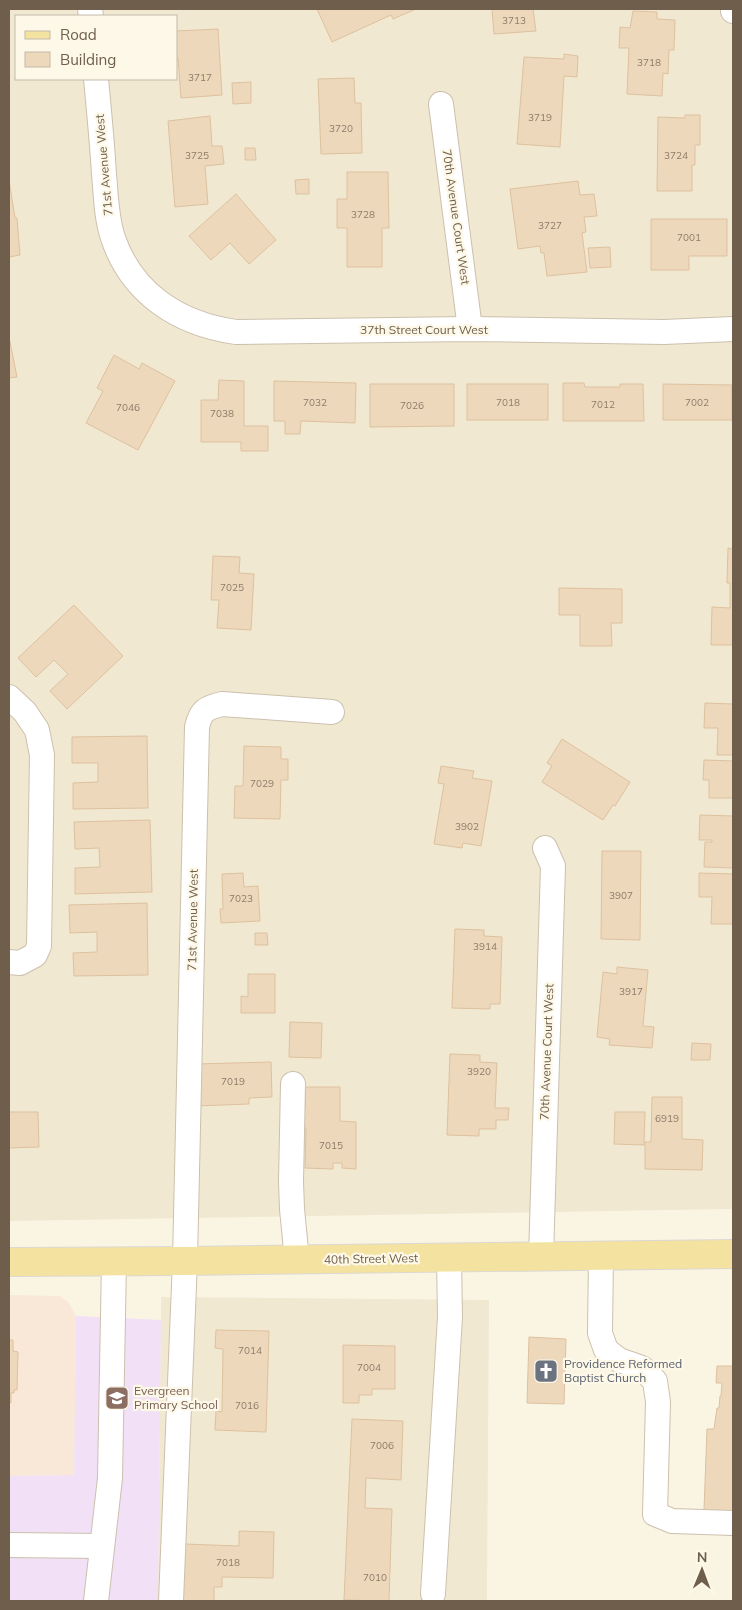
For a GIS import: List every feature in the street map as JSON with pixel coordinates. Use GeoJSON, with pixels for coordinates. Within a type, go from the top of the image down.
{"type":"FeatureCollection","features":[{"type":"Feature","properties":{"kind":"main road","name":"40th Street West"},"geometry":{"type":"LineString","coordinates":[[9,1262],[185,1262],[733,1254]]}},
{"type":"Feature","properties":{"kind":"street","name":"71st Avenue West"},"geometry":{"type":"LineString","coordinates":[[96,80],[108,214],[113,238],[123,260],[133,275]]}},
{"type":"Feature","properties":{"kind":"street","name":"70th Avenue Court West"},"geometry":{"type":"LineString","coordinates":[[441,104],[470,330]]}},
{"type":"Feature","properties":{"kind":"street","name":"37th Street Court West"},"geometry":{"type":"LineString","coordinates":[[133,275],[152,297],[172,312],[214,329],[236,332],[470,330],[664,332],[733,330]]}},
{"type":"Feature","properties":{"kind":"street"},"geometry":{"type":"LineString","coordinates":[[9,697],[25,712],[36,730],[42,755],[39,946],[35,956],[20,963],[9,962]]}},
{"type":"Feature","properties":{"kind":"street","name":"71st Avenue West"},"geometry":{"type":"LineString","coordinates":[[171,1601],[185,1262],[197,726],[200,715],[208,707],[222,704],[332,712]]}},
{"type":"Feature","properties":{"kind":"street","name":"70th Avenue Court West"},"geometry":{"type":"LineString","coordinates":[[541,1257],[553,866],[545,848]]}},
{"type":"Feature","properties":{"kind":"street"},"geometry":{"type":"LineString","coordinates":[[293,1084],[292,1209],[297,1260]]}},
{"type":"Feature","properties":{"kind":"street"},"geometry":{"type":"LineString","coordinates":[[602,1256],[600,1332],[606,1350],[619,1360],[642,1368],[654,1381],[658,1402],[655,1514],[672,1522],[733,1523]]}},
{"type":"Feature","properties":{"kind":"street"},"geometry":{"type":"LineString","coordinates":[[433,1594],[450,1317],[449,1258]]}},
{"type":"Feature","properties":{"kind":"street"},"geometry":{"type":"LineString","coordinates":[[96,1601],[110,1478],[114,1262]]}},
{"type":"Feature","properties":{"kind":"street"},"geometry":{"type":"LineString","coordinates":[[11,1545],[102,1546]]}},
{"type":"Feature","properties":{"kind":"shaded area"},"geometry":{"type":"Polygon","coordinates":[[[9,9],[733,9],[733,1209],[9,1221],[9,9]]]}},
{"type":"Feature","properties":{"kind":"shaded area"},"geometry":{"type":"Polygon","coordinates":[[[9,1295],[60,1296],[69,1303],[76,1316],[74,1475],[9,1476],[9,1295]]]}},
{"type":"Feature","properties":{"kind":"shaded area"},"geometry":{"type":"Polygon","coordinates":[[[161,1297],[489,1300],[487,1601],[158,1601],[161,1297]]]}},
{"type":"Feature","properties":{"kind":"shaded area","name":"Evergreen Primary School"},"geometry":{"type":"Polygon","coordinates":[[[76,1316],[161,1320],[158,1601],[9,1601],[9,1476],[74,1475],[76,1316]]]}},
{"type":"Feature","properties":{"kind":"building"},"geometry":{"type":"Polygon","coordinates":[[[317,9],[416,9],[393,19],[391,15],[332,42],[317,9]]]}},
{"type":"Feature","properties":{"kind":"building"},"geometry":{"type":"Polygon","coordinates":[[[492,9],[533,9],[536,31],[494,34],[492,9]]]}},
{"type":"Feature","properties":{"kind":"building"},"geometry":{"type":"Polygon","coordinates":[[[633,11],[657,12],[657,19],[675,20],[674,50],[669,50],[668,74],[663,73],[662,96],[627,94],[629,48],[619,48],[620,27],[630,28],[633,11]]]}},
{"type":"Feature","properties":{"kind":"building"},"geometry":{"type":"Polygon","coordinates":[[[218,29],[222,95],[181,98],[178,31],[218,29]]]}},
{"type":"Feature","properties":{"kind":"building"},"geometry":{"type":"Polygon","coordinates":[[[564,54],[578,56],[577,77],[564,76],[560,147],[517,144],[524,57],[564,59],[564,54]]]}},
{"type":"Feature","properties":{"kind":"building"},"geometry":{"type":"Polygon","coordinates":[[[354,78],[355,103],[361,103],[362,153],[321,154],[318,79],[354,78]]]}},
{"type":"Feature","properties":{"kind":"building"},"geometry":{"type":"Polygon","coordinates":[[[251,82],[251,103],[233,104],[232,83],[251,82]]]}},
{"type":"Feature","properties":{"kind":"building"},"geometry":{"type":"Polygon","coordinates":[[[685,115],[700,115],[700,145],[695,145],[695,165],[692,165],[692,191],[657,191],[658,117],[685,118],[685,115]]]}},
{"type":"Feature","properties":{"kind":"building"},"geometry":{"type":"Polygon","coordinates":[[[210,116],[212,146],[222,146],[224,164],[205,166],[208,204],[175,207],[168,121],[210,116]]]}},
{"type":"Feature","properties":{"kind":"building"},"geometry":{"type":"Polygon","coordinates":[[[245,148],[255,148],[256,160],[245,160],[245,148]]]}},
{"type":"Feature","properties":{"kind":"building"},"geometry":{"type":"Polygon","coordinates":[[[347,172],[388,172],[389,228],[382,228],[382,267],[347,267],[347,228],[337,228],[337,199],[347,199],[347,172]]]}},
{"type":"Feature","properties":{"kind":"building"},"geometry":{"type":"Polygon","coordinates":[[[309,179],[309,194],[296,194],[295,180],[309,179]]]}},
{"type":"Feature","properties":{"kind":"building"},"geometry":{"type":"Polygon","coordinates":[[[9,180],[15,218],[17,218],[20,255],[9,257],[9,180]]]}},
{"type":"Feature","properties":{"kind":"building"},"geometry":{"type":"Polygon","coordinates":[[[578,181],[580,195],[594,194],[597,216],[584,217],[586,232],[582,233],[587,272],[547,276],[544,253],[541,253],[540,246],[518,249],[510,189],[578,181]]]}},
{"type":"Feature","properties":{"kind":"building"},"geometry":{"type":"Polygon","coordinates":[[[236,194],[276,240],[249,264],[230,243],[211,260],[189,236],[236,194]]]}},
{"type":"Feature","properties":{"kind":"building"},"geometry":{"type":"Polygon","coordinates":[[[651,219],[727,219],[727,256],[689,256],[689,270],[651,270],[651,219]]]}},
{"type":"Feature","properties":{"kind":"building"},"geometry":{"type":"Polygon","coordinates":[[[610,247],[611,267],[590,268],[588,248],[610,247]]]}},
{"type":"Feature","properties":{"kind":"building"},"geometry":{"type":"Polygon","coordinates":[[[9,337],[17,377],[9,378],[9,337]]]}},
{"type":"Feature","properties":{"kind":"building"},"geometry":{"type":"Polygon","coordinates":[[[114,355],[139,369],[142,363],[175,381],[138,450],[86,423],[103,391],[97,388],[114,355]]]}},
{"type":"Feature","properties":{"kind":"building"},"geometry":{"type":"Polygon","coordinates":[[[219,380],[244,381],[244,426],[268,426],[268,451],[241,451],[241,442],[201,442],[201,400],[218,400],[219,380]]]}},
{"type":"Feature","properties":{"kind":"building"},"geometry":{"type":"Polygon","coordinates":[[[274,381],[356,383],[355,423],[301,421],[300,434],[285,434],[285,421],[274,421],[274,381]]]}},
{"type":"Feature","properties":{"kind":"building"},"geometry":{"type":"Polygon","coordinates":[[[563,383],[584,383],[585,387],[620,387],[620,384],[643,384],[644,421],[563,421],[563,383]]]}},
{"type":"Feature","properties":{"kind":"building"},"geometry":{"type":"Polygon","coordinates":[[[370,384],[454,384],[454,426],[370,427],[370,384]]]}},
{"type":"Feature","properties":{"kind":"building"},"geometry":{"type":"Polygon","coordinates":[[[467,384],[548,384],[548,420],[467,420],[467,384]]]}},
{"type":"Feature","properties":{"kind":"building"},"geometry":{"type":"Polygon","coordinates":[[[663,384],[732,385],[732,420],[663,420],[663,384]]]}},
{"type":"Feature","properties":{"kind":"building"},"geometry":{"type":"Polygon","coordinates":[[[728,548],[733,549],[733,645],[711,645],[712,607],[730,608],[730,583],[727,583],[728,548]]]}},
{"type":"Feature","properties":{"kind":"building"},"geometry":{"type":"Polygon","coordinates":[[[213,556],[240,557],[239,573],[254,574],[251,630],[217,628],[219,600],[211,600],[213,556]]]}},
{"type":"Feature","properties":{"kind":"building"},"geometry":{"type":"Polygon","coordinates":[[[559,588],[622,589],[622,623],[611,623],[612,646],[580,646],[580,615],[559,615],[559,588]]]}},
{"type":"Feature","properties":{"kind":"building"},"geometry":{"type":"Polygon","coordinates":[[[74,605],[123,656],[67,709],[50,691],[68,674],[54,660],[36,677],[18,658],[74,605]]]}},
{"type":"Feature","properties":{"kind":"building"},"geometry":{"type":"Polygon","coordinates":[[[705,703],[733,704],[733,755],[717,755],[718,728],[704,728],[705,703]]]}},
{"type":"Feature","properties":{"kind":"building"},"geometry":{"type":"Polygon","coordinates":[[[147,736],[148,808],[73,809],[73,783],[98,782],[98,763],[72,763],[72,737],[147,736]]]}},
{"type":"Feature","properties":{"kind":"building"},"geometry":{"type":"Polygon","coordinates":[[[562,739],[630,782],[615,806],[613,805],[603,820],[542,782],[552,766],[547,763],[562,739]]]}},
{"type":"Feature","properties":{"kind":"building"},"geometry":{"type":"Polygon","coordinates":[[[244,746],[281,747],[281,759],[288,759],[288,780],[281,780],[280,819],[234,818],[235,786],[243,786],[244,746]]]}},
{"type":"Feature","properties":{"kind":"building"},"geometry":{"type":"Polygon","coordinates":[[[704,760],[733,761],[733,798],[709,798],[709,780],[703,780],[704,760]]]}},
{"type":"Feature","properties":{"kind":"building"},"geometry":{"type":"Polygon","coordinates":[[[441,766],[474,771],[472,778],[492,781],[481,846],[463,843],[462,848],[434,844],[444,784],[438,783],[441,766]]]}},
{"type":"Feature","properties":{"kind":"building"},"geometry":{"type":"Polygon","coordinates":[[[700,815],[733,816],[733,868],[704,867],[705,842],[712,842],[712,840],[699,840],[700,815]]]}},
{"type":"Feature","properties":{"kind":"building"},"geometry":{"type":"Polygon","coordinates":[[[150,820],[152,892],[75,894],[75,868],[100,867],[99,848],[75,849],[74,822],[150,820]]]}},
{"type":"Feature","properties":{"kind":"building"},"geometry":{"type":"Polygon","coordinates":[[[602,851],[641,851],[640,940],[601,939],[602,851]]]}},
{"type":"Feature","properties":{"kind":"building"},"geometry":{"type":"Polygon","coordinates":[[[243,873],[244,887],[258,886],[260,921],[221,923],[220,909],[223,909],[222,874],[243,873]]]}},
{"type":"Feature","properties":{"kind":"building"},"geometry":{"type":"Polygon","coordinates":[[[699,873],[733,874],[733,924],[711,924],[712,897],[699,897],[699,873]]]}},
{"type":"Feature","properties":{"kind":"building"},"geometry":{"type":"Polygon","coordinates":[[[147,903],[148,975],[74,976],[73,953],[97,952],[97,932],[70,933],[69,905],[147,903]]]}},
{"type":"Feature","properties":{"kind":"building"},"geometry":{"type":"Polygon","coordinates":[[[455,929],[484,930],[484,936],[502,937],[500,1004],[490,1004],[490,1009],[452,1008],[455,929]]]}},
{"type":"Feature","properties":{"kind":"building"},"geometry":{"type":"Polygon","coordinates":[[[255,933],[267,933],[268,945],[255,945],[255,933]]]}},
{"type":"Feature","properties":{"kind":"building"},"geometry":{"type":"Polygon","coordinates":[[[617,967],[648,970],[643,1026],[654,1027],[652,1048],[609,1045],[610,1039],[597,1037],[603,972],[617,974],[617,967]]]}},
{"type":"Feature","properties":{"kind":"building"},"geometry":{"type":"Polygon","coordinates":[[[248,974],[275,974],[275,1013],[241,1013],[241,996],[248,997],[248,974]]]}},
{"type":"Feature","properties":{"kind":"building"},"geometry":{"type":"Polygon","coordinates":[[[290,1022],[322,1023],[321,1058],[289,1057],[290,1022]]]}},
{"type":"Feature","properties":{"kind":"building"},"geometry":{"type":"Polygon","coordinates":[[[692,1043],[711,1044],[710,1060],[691,1060],[692,1043]]]}},
{"type":"Feature","properties":{"kind":"building"},"geometry":{"type":"Polygon","coordinates":[[[450,1054],[480,1055],[480,1062],[497,1063],[495,1108],[509,1108],[508,1120],[496,1120],[496,1129],[479,1129],[479,1136],[447,1135],[450,1054]]]}},
{"type":"Feature","properties":{"kind":"building"},"geometry":{"type":"Polygon","coordinates":[[[271,1062],[272,1097],[249,1098],[249,1104],[196,1106],[195,1064],[271,1062]]]}},
{"type":"Feature","properties":{"kind":"building"},"geometry":{"type":"Polygon","coordinates":[[[305,1087],[340,1087],[340,1121],[356,1122],[356,1169],[342,1168],[342,1163],[333,1163],[333,1169],[305,1168],[306,1128],[299,1128],[299,1110],[305,1110],[305,1087]]]}},
{"type":"Feature","properties":{"kind":"building"},"geometry":{"type":"Polygon","coordinates":[[[652,1097],[682,1097],[682,1139],[703,1140],[702,1170],[645,1169],[645,1142],[651,1142],[652,1097]]]}},
{"type":"Feature","properties":{"kind":"building"},"geometry":{"type":"Polygon","coordinates":[[[9,1112],[38,1112],[39,1147],[9,1148],[9,1112]]]}},
{"type":"Feature","properties":{"kind":"building"},"geometry":{"type":"Polygon","coordinates":[[[615,1112],[645,1112],[644,1145],[614,1144],[615,1112]]]}},
{"type":"Feature","properties":{"kind":"building"},"geometry":{"type":"Polygon","coordinates":[[[216,1330],[269,1331],[266,1432],[215,1430],[216,1411],[222,1412],[223,1349],[215,1348],[216,1330]]]}},
{"type":"Feature","properties":{"kind":"building","name":"Providence Reformed Baptist Church"},"geometry":{"type":"Polygon","coordinates":[[[529,1337],[566,1339],[564,1404],[527,1403],[529,1337]]]}},
{"type":"Feature","properties":{"kind":"building"},"geometry":{"type":"Polygon","coordinates":[[[9,1340],[13,1340],[13,1351],[18,1352],[17,1390],[11,1393],[11,1403],[9,1402],[9,1340]]]}},
{"type":"Feature","properties":{"kind":"building"},"geometry":{"type":"Polygon","coordinates":[[[343,1345],[395,1346],[395,1389],[372,1389],[372,1395],[359,1395],[359,1403],[343,1403],[343,1345]]]}},
{"type":"Feature","properties":{"kind":"building"},"geometry":{"type":"Polygon","coordinates":[[[717,1366],[733,1366],[733,1511],[704,1510],[707,1429],[714,1429],[721,1396],[722,1383],[716,1383],[717,1366]]]}},
{"type":"Feature","properties":{"kind":"building"},"geometry":{"type":"Polygon","coordinates":[[[352,1419],[403,1421],[401,1480],[366,1478],[365,1508],[392,1509],[389,1601],[344,1600],[352,1419]]]}},
{"type":"Feature","properties":{"kind":"building"},"geometry":{"type":"Polygon","coordinates":[[[239,1531],[274,1532],[273,1578],[222,1577],[222,1587],[214,1587],[214,1601],[182,1601],[184,1544],[239,1546],[239,1531]]]}},
{"type":"Feature","properties":{"kind":"place","name":"Providence Reformed Baptist Church"},"geometry":{"type":"Point","coordinates":[546,1371]}},
{"type":"Feature","properties":{"kind":"place","name":"Evergreen Primary School"},"geometry":{"type":"Point","coordinates":[117,1398]}}]}
